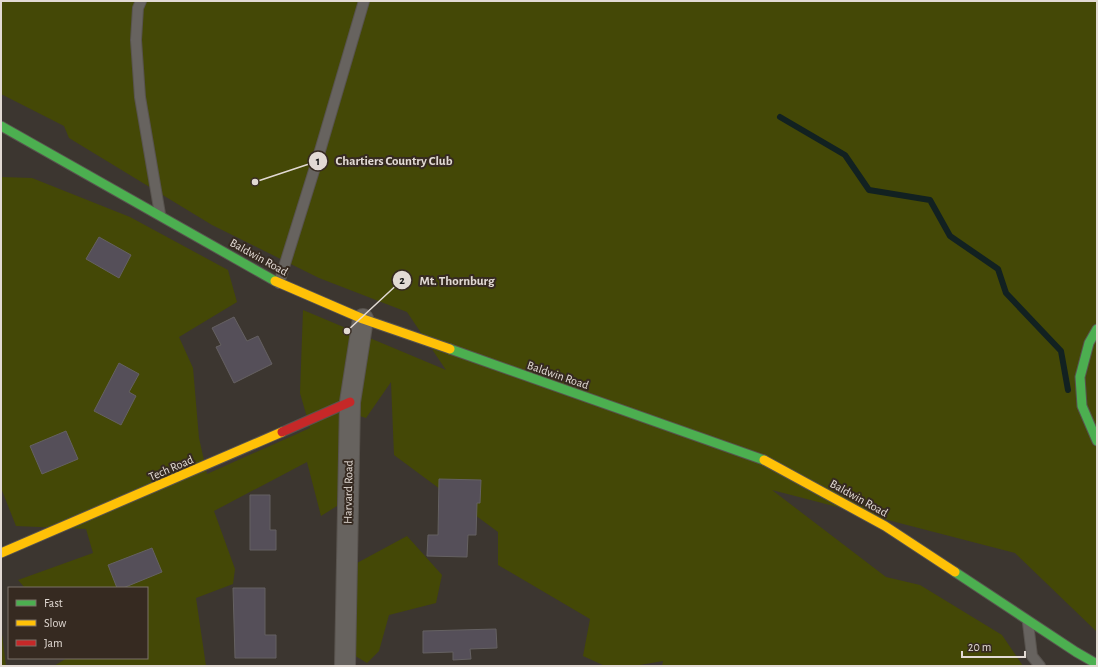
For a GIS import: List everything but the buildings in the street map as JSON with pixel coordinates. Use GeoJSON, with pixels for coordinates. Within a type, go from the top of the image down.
{"type":"FeatureCollection","features":[{"type":"Feature","properties":{"kind":"street","name":"Baldwin Road"},"geometry":{"type":"LineString","coordinates":[[1,126],[279,283],[363,319],[763,459],[885,526],[1028,621],[1097,664]]}},
{"type":"Feature","properties":{"kind":"street","name":"Harvard Road"},"geometry":{"type":"LineString","coordinates":[[345,666],[350,402],[363,319]]}},
{"type":"Feature","properties":{"kind":"street"},"geometry":{"type":"LineString","coordinates":[[1097,329],[1088,343],[1080,377],[1082,406],[1097,441]]}},
{"type":"Feature","properties":{"kind":"street","name":"Tech Road"},"geometry":{"type":"LineString","coordinates":[[1,553],[201,468],[350,402]]}},
{"type":"Feature","properties":{"kind":"lane"},"geometry":{"type":"LineString","coordinates":[[141,1],[138,8],[136,40],[140,97],[160,216]]}},
{"type":"Feature","properties":{"kind":"lane"},"geometry":{"type":"LineString","coordinates":[[279,283],[364,1]]}},
{"type":"Feature","properties":{"kind":"lane"},"geometry":{"type":"LineString","coordinates":[[1028,621],[1032,656],[1040,666]]}},
{"type":"Feature","properties":{"kind":"shaded area"},"geometry":{"type":"Polygon","coordinates":[[[1,1],[1097,1],[1097,632],[1015,553],[772,490],[886,577],[920,585],[1002,635],[1023,666],[662,666],[663,661],[634,666],[605,666],[583,656],[590,619],[498,565],[498,532],[394,455],[391,382],[366,418],[345,411],[337,506],[321,516],[307,462],[214,511],[235,569],[233,584],[196,598],[206,666],[54,666],[65,659],[148,659],[148,587],[24,587],[18,580],[93,553],[86,529],[16,526],[1,488],[1,177],[32,178],[130,217],[228,270],[237,302],[179,337],[193,368],[199,438],[207,474],[310,428],[300,393],[303,310],[446,370],[407,312],[319,278],[212,225],[69,138],[64,126],[1,94],[1,1]]]}},
{"type":"Feature","properties":{"kind":"shaded area"},"geometry":{"type":"Polygon","coordinates":[[[407,536],[442,575],[436,603],[389,615],[379,651],[367,663],[352,654],[357,563],[407,536]]]}},
{"type":"Feature","properties":{"kind":"shaded area"},"geometry":{"type":"Polygon","coordinates":[[[1,626],[6,666],[1,666],[1,626]]]}},
{"type":"Feature","properties":{"kind":"waterway"},"geometry":{"type":"LineString","coordinates":[[780,117],[845,155],[869,190],[930,200],[950,236],[998,269],[1006,293],[1061,351],[1068,390]]}},
{"type":"Feature","properties":{"kind":"traffic: fast"},"geometry":{"type":"LineString","coordinates":[[1,126],[275,281]]}},
{"type":"Feature","properties":{"kind":"traffic: fast"},"geometry":{"type":"LineString","coordinates":[[1097,329],[1089,343],[1080,377],[1082,406],[1097,441]]}},
{"type":"Feature","properties":{"kind":"traffic: fast"},"geometry":{"type":"LineString","coordinates":[[450,349],[764,460]]}},
{"type":"Feature","properties":{"kind":"traffic: fast"},"geometry":{"type":"LineString","coordinates":[[955,572],[1076,652],[1097,664]]}},
{"type":"Feature","properties":{"kind":"traffic: slow"},"geometry":{"type":"LineString","coordinates":[[275,281],[363,319],[450,349]]}},
{"type":"Feature","properties":{"kind":"traffic: slow"},"geometry":{"type":"LineString","coordinates":[[1,553],[282,432]]}},
{"type":"Feature","properties":{"kind":"traffic: slow"},"geometry":{"type":"LineString","coordinates":[[764,460],[885,526],[955,572]]}},
{"type":"Feature","properties":{"kind":"traffic: jam"},"geometry":{"type":"LineString","coordinates":[[282,432],[350,402]]}},
{"type":"Feature","properties":{"kind":"place","name":"Chartiers Country Club"},"geometry":{"type":"Point","coordinates":[255,182]}},
{"type":"Feature","properties":{"kind":"place","name":"Mt. Thornburg"},"geometry":{"type":"Point","coordinates":[347,331]}}]}
